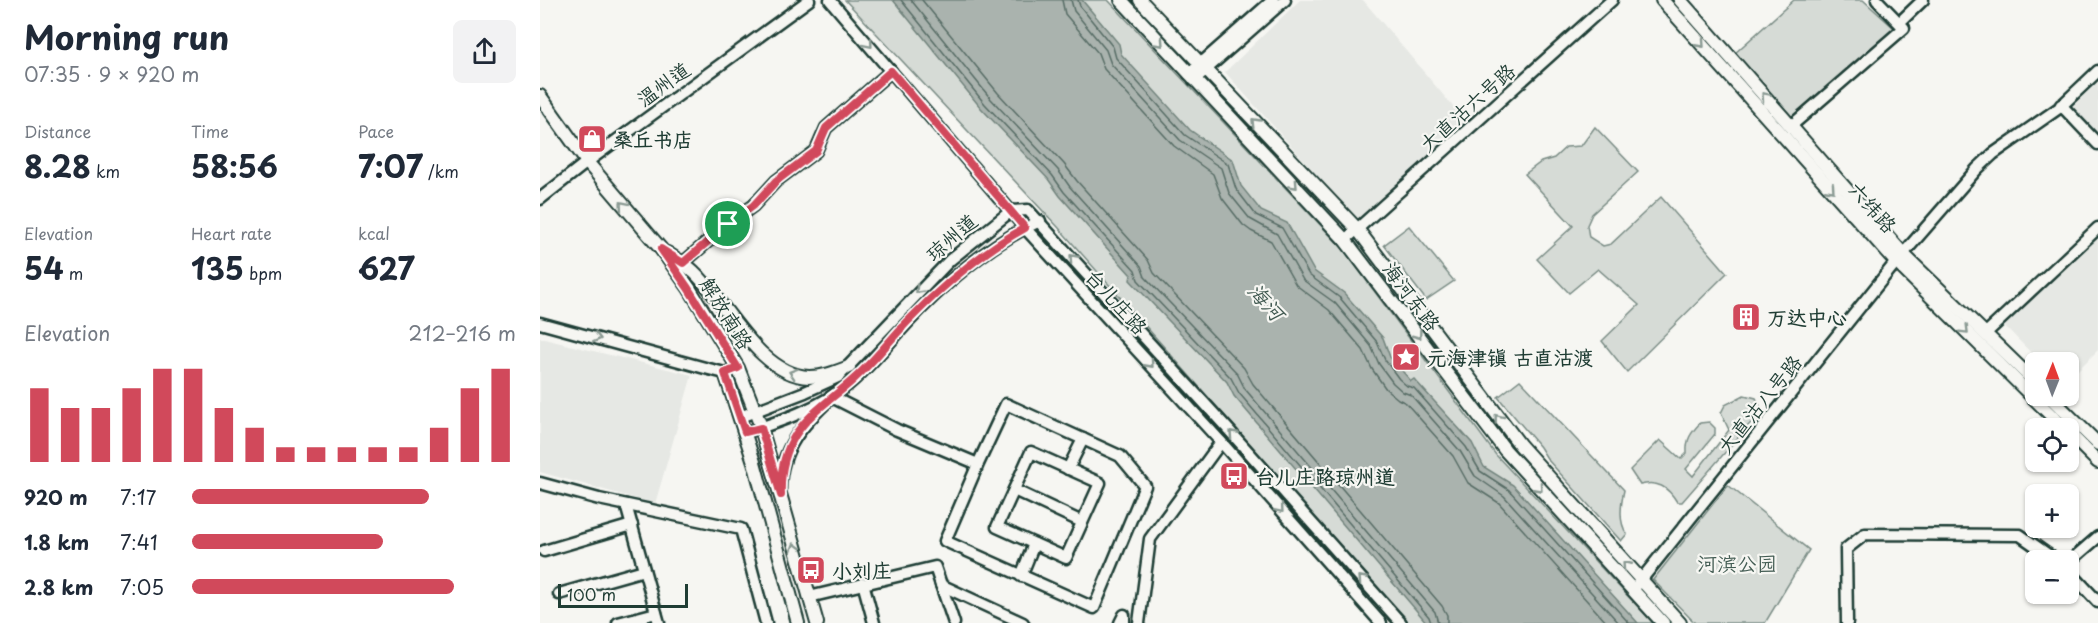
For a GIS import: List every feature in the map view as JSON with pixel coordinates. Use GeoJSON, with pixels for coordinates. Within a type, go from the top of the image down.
{"type":"FeatureCollection","features":[{"type":"Feature","properties":{"kind":"main road","name":"海河东路"},"geometry":{"type":"LineString","coordinates":[[1121,0],[1345,240],[1505,450],[1637,585],[1680,623]]}},
{"type":"Feature","properties":{"kind":"main road","name":"海河东路"},"geometry":{"type":"LineString","coordinates":[[1140,0],[1358,230],[1520,446],[1637,585],[1663,623]]}},
{"type":"Feature","properties":{"kind":"main road","name":"六纬路"},"geometry":{"type":"LineString","coordinates":[[1662,0],[1900,259],[2054,418]]}},
{"type":"Feature","properties":{"kind":"main road","name":"六纬路"},"geometry":{"type":"LineString","coordinates":[[1680,0],[1791,126],[1900,259],[2025,372]]}},
{"type":"Feature","properties":{"kind":"main road","name":"解放南路"},"geometry":{"type":"LineString","coordinates":[[540,96],[587,162],[661,249],[738,368],[761,428],[817,623]]}},
{"type":"Feature","properties":{"kind":"main road"},"geometry":{"type":"LineString","coordinates":[[661,249],[683,263],[701,279],[756,347],[780,368],[808,377],[832,374],[849,367]]}},
{"type":"Feature","properties":{"kind":"main road","name":"解放南路"},"geometry":{"type":"LineString","coordinates":[[725,373],[745,432],[798,623]]}},
{"type":"Feature","properties":{"kind":"main road"},"geometry":{"type":"LineString","coordinates":[[2059,406],[2098,444]]}},
{"type":"Feature","properties":{"kind":"main road"},"geometry":{"type":"LineString","coordinates":[[2079,443],[2098,462]]}},
{"type":"Feature","properties":{"kind":"street","name":"温州道"},"geometry":{"type":"LineString","coordinates":[[540,199],[809,0]]}},
{"type":"Feature","properties":{"kind":"street","name":"台儿庄路"},"geometry":{"type":"LineString","coordinates":[[830,0],[1025,228],[1221,442],[1381,623]]}},
{"type":"Feature","properties":{"kind":"street"},"geometry":{"type":"LineString","coordinates":[[1192,77],[1273,0]]}},
{"type":"Feature","properties":{"kind":"street"},"geometry":{"type":"LineString","coordinates":[[1203,67],[1285,0]]}},
{"type":"Feature","properties":{"kind":"street","name":"大直沽六号路"},"geometry":{"type":"LineString","coordinates":[[1345,240],[1612,0]]}},
{"type":"Feature","properties":{"kind":"street"},"geometry":{"type":"LineString","coordinates":[[1876,0],[1902,25]]}},
{"type":"Feature","properties":{"kind":"street"},"geometry":{"type":"LineString","coordinates":[[1791,126],[1902,25],[1923,0]]}},
{"type":"Feature","properties":{"kind":"street"},"geometry":{"type":"LineString","coordinates":[[683,263],[728,224],[753,206],[776,181],[816,151],[826,128],[891,71]]}},
{"type":"Feature","properties":{"kind":"street","name":"大直沽八号路"},"geometry":{"type":"LineString","coordinates":[[1637,585],[1900,259],[1977,169],[1993,154],[2061,105],[2098,71]]}},
{"type":"Feature","properties":{"kind":"street"},"geometry":{"type":"LineString","coordinates":[[2061,105],[2098,144]]}},
{"type":"Feature","properties":{"kind":"street"},"geometry":{"type":"LineString","coordinates":[[1011,211],[1028,210],[1040,221]]}},
{"type":"Feature","properties":{"kind":"street","name":"琼州道"},"geometry":{"type":"LineString","coordinates":[[740,417],[830,382],[849,367],[903,307],[950,260],[1011,211]]}},
{"type":"Feature","properties":{"kind":"street","name":"台儿庄路"},"geometry":{"type":"LineString","coordinates":[[1040,221],[1401,623]]}},
{"type":"Feature","properties":{"kind":"street","name":"琼州道"},"geometry":{"type":"LineString","coordinates":[[745,432],[761,428],[832,397],[857,377],[935,296],[999,243],[1040,221]]}},
{"type":"Feature","properties":{"kind":"street"},"geometry":{"type":"LineString","coordinates":[[1985,334],[2098,228]]}},
{"type":"Feature","properties":{"kind":"street"},"geometry":{"type":"LineString","coordinates":[[540,323],[725,373],[738,368]]}},
{"type":"Feature","properties":{"kind":"street"},"geometry":{"type":"LineString","coordinates":[[781,495],[781,473],[790,444],[805,422],[832,397],[897,430],[978,464]]}},
{"type":"Feature","properties":{"kind":"street"},"geometry":{"type":"LineString","coordinates":[[1006,404],[1083,439],[1120,456],[1145,486],[1094,608],[945,542],[1006,404]]}},
{"type":"Feature","properties":{"kind":"street"},"geometry":{"type":"LineString","coordinates":[[1068,469],[1083,439]]}},
{"type":"Feature","properties":{"kind":"street"},"geometry":{"type":"LineString","coordinates":[[1138,623],[1150,539],[1221,442]]}},
{"type":"Feature","properties":{"kind":"street"},"geometry":{"type":"LineString","coordinates":[[1031,452],[1100,483],[1066,558],[997,527],[1014,490],[1031,452]]}},
{"type":"Feature","properties":{"kind":"street"},"geometry":{"type":"LineString","coordinates":[[540,483],[627,505],[741,529],[766,623]]}},
{"type":"Feature","properties":{"kind":"street"},"geometry":{"type":"LineString","coordinates":[[1014,490],[1082,522]]}},
{"type":"Feature","properties":{"kind":"street"},"geometry":{"type":"LineString","coordinates":[[618,623],[657,618],[627,505]]}},
{"type":"Feature","properties":{"kind":"street"},"geometry":{"type":"LineString","coordinates":[[544,550],[632,525]]}},
{"type":"Feature","properties":{"kind":"street"},"geometry":{"type":"LineString","coordinates":[[1847,623],[1846,549],[1865,534],[2020,535],[2041,550]]}},
{"type":"Feature","properties":{"kind":"street"},"geometry":{"type":"LineString","coordinates":[[2079,553],[2098,537]]}},
{"type":"Feature","properties":{"kind":"street"},"geometry":{"type":"LineString","coordinates":[[1021,576],[1034,544]]}},
{"type":"Feature","properties":{"kind":"street"},"geometry":{"type":"LineString","coordinates":[[809,597],[935,567],[954,623]]}},
{"type":"Feature","properties":{"kind":"street"},"geometry":{"type":"LineString","coordinates":[[559,594],[644,570]]}},
{"type":"Feature","properties":{"kind":"street"},"geometry":{"type":"LineString","coordinates":[[2079,582],[2098,603]]}},
{"type":"Feature","properties":{"kind":"street"},"geometry":{"type":"LineString","coordinates":[[863,583],[874,623]]}},
{"type":"Feature","properties":{"kind":"street"},"geometry":{"type":"LineString","coordinates":[[941,585],[1023,623]]}},
{"type":"Feature","properties":{"kind":"street"},"geometry":{"type":"LineString","coordinates":[[1120,623],[1124,615],[1124,623]]}},
{"type":"Feature","properties":{"kind":"shaded area"},"geometry":{"type":"Polygon","coordinates":[[[1300,0],[1363,0],[1466,122],[1359,222],[1225,72],[1300,0]]]}},
{"type":"Feature","properties":{"kind":"shaded area"},"geometry":{"type":"Polygon","coordinates":[[[2098,82],[2098,141],[2069,110],[2098,82]]]}},
{"type":"Feature","properties":{"kind":"shaded area"},"geometry":{"type":"Polygon","coordinates":[[[2098,231],[2098,350],[2079,369],[2079,352],[2030,352],[2002,323],[2098,231]]]}},
{"type":"Feature","properties":{"kind":"shaded area"},"geometry":{"type":"Polygon","coordinates":[[[540,338],[692,375],[655,504],[540,472],[540,338]]]}},
{"type":"Feature","properties":{"kind":"green space"},"geometry":{"type":"Polygon","coordinates":[[[845,0],[1108,0],[1343,249],[1496,455],[1653,623],[1408,623],[1058,227],[845,0]]]}},
{"type":"Feature","properties":{"kind":"green space"},"geometry":{"type":"Polygon","coordinates":[[[1794,0],[1863,0],[1895,29],[1793,118],[1734,54],[1794,0]]]}},
{"type":"Feature","properties":{"kind":"green space"},"geometry":{"type":"Polygon","coordinates":[[[1595,127],[1638,172],[1592,214],[1587,225],[1589,237],[1603,246],[1611,244],[1661,197],[1727,273],[1627,372],[1602,341],[1639,305],[1598,269],[1569,293],[1537,259],[1573,226],[1525,174],[1541,162],[1554,158],[1566,147],[1581,146],[1595,127]]]}},
{"type":"Feature","properties":{"kind":"green space"},"geometry":{"type":"Polygon","coordinates":[[[1409,226],[1454,281],[1426,300],[1384,245],[1409,226]]]}},
{"type":"Feature","properties":{"kind":"green space"},"geometry":{"type":"Polygon","coordinates":[[[1520,380],[1624,490],[1621,518],[1627,534],[1621,541],[1548,460],[1540,447],[1498,397],[1520,380]]]}},
{"type":"Feature","properties":{"kind":"green space"},"geometry":{"type":"Polygon","coordinates":[[[1744,395],[1756,398],[1762,410],[1682,502],[1677,502],[1662,486],[1652,483],[1640,485],[1630,470],[1660,440],[1681,459],[1687,453],[1688,440],[1694,430],[1700,423],[1709,422],[1715,428],[1715,434],[1686,469],[1693,476],[1729,430],[1721,413],[1725,405],[1744,395]]]}},
{"type":"Feature","properties":{"kind":"green space","name":"河滨公园"},"geometry":{"type":"Polygon","coordinates":[[[1728,485],[1809,550],[1765,623],[1695,623],[1653,580],[1728,485]]]}},
{"type":"Feature","properties":{"kind":"water","name":"海河"},"geometry":{"type":"Polygon","coordinates":[[[893,0],[1082,0],[1119,44],[1121,54],[1190,130],[1233,160],[1241,186],[1261,211],[1287,223],[1314,271],[1344,293],[1383,338],[1390,357],[1411,381],[1414,379],[1472,443],[1484,467],[1513,485],[1638,623],[1427,623],[1234,396],[1227,382],[1130,280],[1131,275],[1060,196],[1048,179],[981,108],[893,0]]]}},
{"type":"Feature","properties":{"kind":"place","name":"桑丘书店"},"geometry":{"type":"Point","coordinates":[592,139]}},
{"type":"Feature","properties":{"kind":"place","name":"万达中心"},"geometry":{"type":"Point","coordinates":[1746,317]}},
{"type":"Feature","properties":{"kind":"place","name":"元海津镇 古直沽渡"},"geometry":{"type":"Point","coordinates":[1406,357]}},
{"type":"Feature","properties":{"kind":"place","name":"台儿庄路琼州道"},"geometry":{"type":"Point","coordinates":[1234,476]}},
{"type":"Feature","properties":{"kind":"place","name":"小刘庄"},"geometry":{"type":"Point","coordinates":[811,570]}},
{"type":"Feature","properties":{"kind":"route"},"geometry":{"type":"LineString","coordinates":[[891,71],[1025,228],[999,243],[935,296],[909,320],[857,377],[805,422],[786,453],[780,481],[781,495],[761,428],[745,432],[725,373],[738,368],[730,352],[661,249],[683,263],[728,224],[753,206],[776,181],[816,151],[826,128],[891,71]]}}]}
